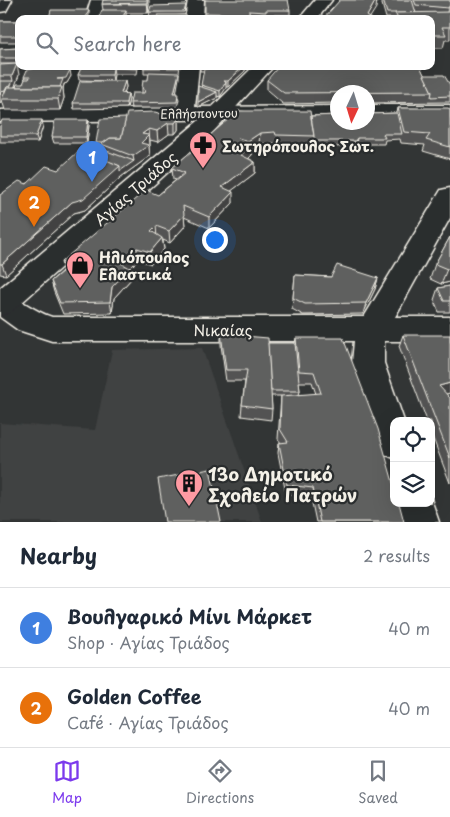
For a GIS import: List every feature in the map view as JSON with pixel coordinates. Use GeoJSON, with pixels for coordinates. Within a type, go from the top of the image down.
{"type":"FeatureCollection","features":[{"type":"Feature","properties":{"kind":"street"},"geometry":{"type":"LineString","coordinates":[[0,7],[4,0]]}},
{"type":"Feature","properties":{"kind":"street"},"geometry":{"type":"LineString","coordinates":[[95,15],[99,0]]}},
{"type":"Feature","properties":{"kind":"street"},"geometry":{"type":"LineString","coordinates":[[194,15],[196,0]]}},
{"type":"Feature","properties":{"kind":"street"},"geometry":{"type":"LineString","coordinates":[[311,15],[324,0]]}},
{"type":"Feature","properties":{"kind":"street"},"geometry":{"type":"LineString","coordinates":[[66,115],[79,70]]}},
{"type":"Feature","properties":{"kind":"street"},"geometry":{"type":"LineString","coordinates":[[184,113],[189,70]]}},
{"type":"Feature","properties":{"kind":"street","name":"Αγίας Τριάδος"},"geometry":{"type":"LineString","coordinates":[[1,304],[220,113],[261,70]]}},
{"type":"Feature","properties":{"kind":"street"},"geometry":{"type":"LineString","coordinates":[[375,112],[450,111]]}},
{"type":"Feature","properties":{"kind":"street","name":"Ελλήσποντου"},"geometry":{"type":"LineString","coordinates":[[0,116],[330,112]]}},
{"type":"Feature","properties":{"kind":"street"},"geometry":{"type":"LineString","coordinates":[[390,430],[368,363],[368,344],[373,329],[450,196]]}},
{"type":"Feature","properties":{"kind":"street","name":"Νικαίας"},"geometry":{"type":"LineString","coordinates":[[1,304],[29,322],[52,329],[450,329]]}},
{"type":"Feature","properties":{"kind":"street"},"geometry":{"type":"LineString","coordinates":[[415,507],[420,522]]}},
{"type":"Feature","properties":{"kind":"shaded area"},"geometry":{"type":"Polygon","coordinates":[[[202,348],[262,522],[0,522],[0,423],[95,430],[112,350],[202,348]]]}},
{"type":"Feature","properties":{"kind":"building"},"geometry":{"type":"Polygon","coordinates":[[[103,0],[147,0],[147,3],[102,4],[103,0]]]}},
{"type":"Feature","properties":{"kind":"building"},"geometry":{"type":"Polygon","coordinates":[[[205,0],[288,0],[290,10],[249,11],[249,14],[205,13],[205,0]]]}},
{"type":"Feature","properties":{"kind":"building"},"geometry":{"type":"Polygon","coordinates":[[[340,0],[376,0],[368,15],[327,15],[340,0]]]}},
{"type":"Feature","properties":{"kind":"building"},"geometry":{"type":"Polygon","coordinates":[[[383,0],[412,0],[416,13],[387,13],[383,0]]]}},
{"type":"Feature","properties":{"kind":"building"},"geometry":{"type":"Polygon","coordinates":[[[414,0],[450,0],[450,5],[448,8],[416,5],[414,0]]]}},
{"type":"Feature","properties":{"kind":"building"},"geometry":{"type":"Polygon","coordinates":[[[186,5],[184,12],[149,12],[151,6],[186,5]]]}},
{"type":"Feature","properties":{"kind":"building"},"geometry":{"type":"Polygon","coordinates":[[[51,10],[89,10],[87,15],[50,15],[51,10]]]}},
{"type":"Feature","properties":{"kind":"building"},"geometry":{"type":"Polygon","coordinates":[[[102,10],[126,10],[124,15],[100,15],[102,10]]]}},
{"type":"Feature","properties":{"kind":"building"},"geometry":{"type":"Polygon","coordinates":[[[450,12],[450,27],[442,27],[446,35],[435,35],[435,15],[396,15],[395,13],[450,12]]]}},
{"type":"Feature","properties":{"kind":"building"},"geometry":{"type":"Polygon","coordinates":[[[0,21],[15,21],[15,36],[0,36],[0,21]]]}},
{"type":"Feature","properties":{"kind":"building"},"geometry":{"type":"Polygon","coordinates":[[[15,48],[15,58],[0,58],[0,49],[15,48]]]}},
{"type":"Feature","properties":{"kind":"building"},"geometry":{"type":"Polygon","coordinates":[[[15,64],[12,76],[0,76],[0,65],[15,64]]]}},
{"type":"Feature","properties":{"kind":"building"},"geometry":{"type":"Polygon","coordinates":[[[27,70],[70,70],[66,78],[57,79],[63,79],[60,87],[16,87],[17,84],[23,84],[25,79],[30,77],[24,77],[27,70]]]}},
{"type":"Feature","properties":{"kind":"building"},"geometry":{"type":"Polygon","coordinates":[[[80,70],[113,70],[112,75],[78,75],[80,70]]]}},
{"type":"Feature","properties":{"kind":"building"},"geometry":{"type":"Polygon","coordinates":[[[204,70],[240,70],[228,81],[224,81],[226,82],[220,91],[201,85],[204,70]]]}},
{"type":"Feature","properties":{"kind":"building"},"geometry":{"type":"Polygon","coordinates":[[[276,70],[422,70],[432,92],[375,92],[375,85],[330,85],[330,93],[284,93],[267,80],[276,70]]]}},
{"type":"Feature","properties":{"kind":"building"},"geometry":{"type":"Polygon","coordinates":[[[149,72],[179,73],[174,93],[178,93],[177,102],[130,103],[132,93],[144,93],[145,90],[142,88],[143,80],[148,80],[149,72]]]}},
{"type":"Feature","properties":{"kind":"building"},"geometry":{"type":"Polygon","coordinates":[[[424,75],[444,75],[450,85],[450,96],[431,97],[432,92],[424,75]]]}},
{"type":"Feature","properties":{"kind":"building"},"geometry":{"type":"Polygon","coordinates":[[[0,81],[13,81],[10,87],[7,87],[0,95],[0,81]]]}},
{"type":"Feature","properties":{"kind":"building"},"geometry":{"type":"Polygon","coordinates":[[[80,81],[125,81],[121,93],[128,94],[126,103],[73,103],[80,81]]]}},
{"type":"Feature","properties":{"kind":"building"},"geometry":{"type":"Polygon","coordinates":[[[198,86],[217,92],[198,102],[198,86]]]}},
{"type":"Feature","properties":{"kind":"building"},"geometry":{"type":"Polygon","coordinates":[[[7,87],[62,87],[58,99],[2,99],[7,87]]]}},
{"type":"Feature","properties":{"kind":"building"},"geometry":{"type":"Polygon","coordinates":[[[398,108],[450,109],[450,147],[426,140],[430,134],[404,132],[398,108]]]}},
{"type":"Feature","properties":{"kind":"building"},"geometry":{"type":"Polygon","coordinates":[[[238,111],[310,111],[314,136],[276,135],[275,132],[260,133],[248,141],[238,138],[252,144],[241,155],[255,162],[222,187],[233,192],[209,217],[183,206],[184,215],[169,231],[156,226],[151,231],[162,238],[150,252],[137,248],[121,263],[130,268],[112,287],[110,302],[60,303],[51,281],[69,266],[61,262],[146,190],[158,195],[185,173],[172,168],[238,111]]]}},
{"type":"Feature","properties":{"kind":"building"},"geometry":{"type":"Polygon","coordinates":[[[155,112],[178,119],[175,123],[168,123],[157,131],[149,129],[142,134],[149,135],[141,143],[149,145],[133,156],[101,144],[110,138],[121,138],[127,113],[155,112]]]}},
{"type":"Feature","properties":{"kind":"building"},"geometry":{"type":"Polygon","coordinates":[[[397,113],[402,134],[383,134],[385,138],[357,138],[355,141],[314,141],[311,116],[330,115],[330,130],[375,130],[375,114],[397,113]]]}},
{"type":"Feature","properties":{"kind":"building"},"geometry":{"type":"Polygon","coordinates":[[[126,118],[121,138],[110,138],[103,143],[96,143],[100,119],[126,118]]]}},
{"type":"Feature","properties":{"kind":"building"},"geometry":{"type":"Polygon","coordinates":[[[2,120],[42,120],[36,136],[0,136],[2,120]]]}},
{"type":"Feature","properties":{"kind":"building"},"geometry":{"type":"Polygon","coordinates":[[[55,120],[88,120],[86,137],[52,137],[55,120]]]}},
{"type":"Feature","properties":{"kind":"building"},"geometry":{"type":"Polygon","coordinates":[[[93,146],[134,161],[120,171],[120,166],[86,152],[93,146]]]}},
{"type":"Feature","properties":{"kind":"building"},"geometry":{"type":"Polygon","coordinates":[[[81,149],[120,166],[83,199],[72,202],[0,264],[0,195],[19,181],[27,184],[46,166],[58,170],[81,149]]]}},
{"type":"Feature","properties":{"kind":"building"},"geometry":{"type":"Polygon","coordinates":[[[450,237],[450,268],[447,269],[435,264],[450,237]]]}},
{"type":"Feature","properties":{"kind":"building"},"geometry":{"type":"Polygon","coordinates":[[[337,265],[378,278],[366,303],[305,304],[293,298],[295,275],[331,277],[337,265]]]}},
{"type":"Feature","properties":{"kind":"building"},"geometry":{"type":"Polygon","coordinates":[[[450,286],[450,301],[444,301],[438,288],[450,286]]]}},
{"type":"Feature","properties":{"kind":"building"},"geometry":{"type":"Polygon","coordinates":[[[221,334],[268,338],[272,409],[242,405],[247,370],[226,370],[221,334]]]}},
{"type":"Feature","properties":{"kind":"building"},"geometry":{"type":"Polygon","coordinates":[[[403,335],[450,335],[450,383],[439,386],[450,398],[450,458],[403,335]]]}},
{"type":"Feature","properties":{"kind":"building"},"geometry":{"type":"Polygon","coordinates":[[[296,338],[343,338],[378,429],[390,472],[390,507],[400,507],[404,522],[320,522],[313,488],[287,485],[279,443],[288,442],[280,429],[281,396],[321,393],[314,372],[299,371],[296,338]]]}},
{"type":"Feature","properties":{"kind":"building"},"geometry":{"type":"Polygon","coordinates":[[[268,343],[295,343],[300,391],[271,391],[268,343]]]}},
{"type":"Feature","properties":{"kind":"building","name":"13ο Δημοτικό Σχολείο Πατρών"},"geometry":{"type":"Polygon","coordinates":[[[210,469],[221,522],[165,522],[158,479],[210,469]]]}},
{"type":"Feature","properties":{"kind":"place","name":"Σωτηρόπουλος Σωτ."},"geometry":{"type":"Point","coordinates":[203,169]}},
{"type":"Feature","properties":{"kind":"place","name":"Βουλγαρικό Μίνι Μάρκετ"},"geometry":{"type":"Point","coordinates":[92,182]}},
{"type":"Feature","properties":{"kind":"place","name":"Golden Coffee"},"geometry":{"type":"Point","coordinates":[34,227]}},
{"type":"Feature","properties":{"kind":"place","name":"Ηλιόπουλος Ελαστικά"},"geometry":{"type":"Point","coordinates":[80,289]}},
{"type":"Feature","properties":{"kind":"place","name":"13ο Δημοτικό Σχολείο Πατρών"},"geometry":{"type":"Point","coordinates":[189,507]}}]}
